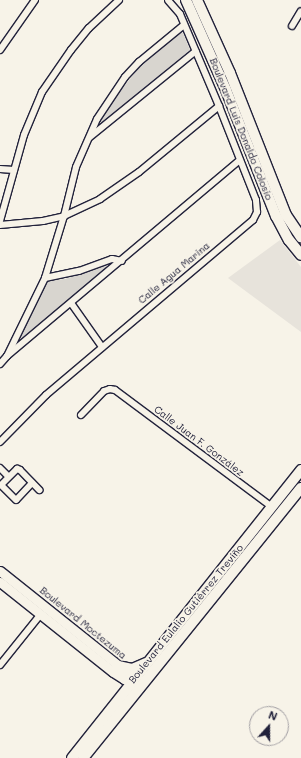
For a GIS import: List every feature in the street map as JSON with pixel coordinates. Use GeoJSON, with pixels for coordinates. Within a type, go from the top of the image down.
{"type":"FeatureCollection","features":[{"type":"Feature","properties":{"kind":"main road","name":"Boulevard Luis Donaldo Colosio"},"geometry":{"type":"LineString","coordinates":[[186,0],[232,104],[281,229],[301,255]]}},
{"type":"Feature","properties":{"kind":"main road","name":"Boulevard Luis Donaldo Colosio"},"geometry":{"type":"LineString","coordinates":[[197,0],[230,73],[286,215],[301,237]]}},
{"type":"Feature","properties":{"kind":"main road","name":"Boulevard Eulalio Gutiérrez Treviño"},"geometry":{"type":"LineString","coordinates":[[83,758],[301,470]]}},
{"type":"Feature","properties":{"kind":"main road","name":"Boulevard Eulalio Gutiérrez Treviño"},"geometry":{"type":"LineString","coordinates":[[72,758],[132,682],[154,663],[301,488]]}},
{"type":"Feature","properties":{"kind":"main road","name":"Boulevard Moctezuma"},"geometry":{"type":"LineString","coordinates":[[0,571],[119,666],[128,674],[132,682]]}},
{"type":"Feature","properties":{"kind":"main road","name":"Boulevard Moctezuma"},"geometry":{"type":"LineString","coordinates":[[0,582],[113,672],[132,682]]}},
{"type":"Feature","properties":{"kind":"main road"},"geometry":{"type":"LineString","coordinates":[[119,666],[137,668],[154,663]]}},
{"type":"Feature","properties":{"kind":"main road"},"geometry":{"type":"LineString","coordinates":[[116,716],[131,692],[132,682]]}},
{"type":"Feature","properties":{"kind":"street"},"geometry":{"type":"LineString","coordinates":[[0,50],[35,0]]}},
{"type":"Feature","properties":{"kind":"street"},"geometry":{"type":"LineString","coordinates":[[0,221],[24,135],[42,92],[71,50],[90,28],[119,0]]}},
{"type":"Feature","properties":{"kind":"street"},"geometry":{"type":"LineString","coordinates":[[0,364],[7,356],[122,261],[240,160],[196,51],[176,8],[168,0]]}},
{"type":"Feature","properties":{"kind":"street"},"geometry":{"type":"LineString","coordinates":[[292,26],[301,11]]}},
{"type":"Feature","properties":{"kind":"street"},"geometry":{"type":"LineString","coordinates":[[7,356],[45,278],[64,216],[76,167],[88,139],[109,99],[125,77],[139,62],[184,25]]}},
{"type":"Feature","properties":{"kind":"street"},"geometry":{"type":"LineString","coordinates":[[88,139],[196,51]]}},
{"type":"Feature","properties":{"kind":"street"},"geometry":{"type":"LineString","coordinates":[[0,226],[43,221],[64,216],[100,199],[118,188],[219,106]]}},
{"type":"Feature","properties":{"kind":"street","name":"Calle Agua Marina"},"geometry":{"type":"LineString","coordinates":[[0,442],[41,399],[253,220],[257,212],[256,200],[240,160]]}},
{"type":"Feature","properties":{"kind":"street"},"geometry":{"type":"LineString","coordinates":[[0,169],[14,170]]}},
{"type":"Feature","properties":{"kind":"street"},"geometry":{"type":"LineString","coordinates":[[45,278],[79,271],[112,259],[122,261]]}},
{"type":"Feature","properties":{"kind":"street"},"geometry":{"type":"LineString","coordinates":[[71,303],[102,347]]}},
{"type":"Feature","properties":{"kind":"street","name":"Calle Juan F. González"},"geometry":{"type":"LineString","coordinates":[[81,415],[104,391],[110,389],[115,390],[272,507]]}},
{"type":"Feature","properties":{"kind":"street"},"geometry":{"type":"LineString","coordinates":[[0,468],[8,476]]}},
{"type":"Feature","properties":{"kind":"street"},"geometry":{"type":"LineString","coordinates":[[32,483],[16,500],[1,486],[8,476],[18,469],[32,483],[39,490]]}},
{"type":"Feature","properties":{"kind":"street"},"geometry":{"type":"LineString","coordinates":[[0,666],[40,615]]}},
{"type":"Feature","properties":{"kind":"shaded area"},"geometry":{"type":"Polygon","coordinates":[[[179,32],[183,33],[190,50],[102,123],[99,121],[137,70],[179,32]]]}},
{"type":"Feature","properties":{"kind":"shaded area"},"geometry":{"type":"Polygon","coordinates":[[[280,240],[301,267],[301,332],[228,278],[280,240]]]}},
{"type":"Feature","properties":{"kind":"shaded area"},"geometry":{"type":"Polygon","coordinates":[[[105,266],[107,268],[22,338],[20,336],[47,281],[65,279],[105,266]]]}}]}
